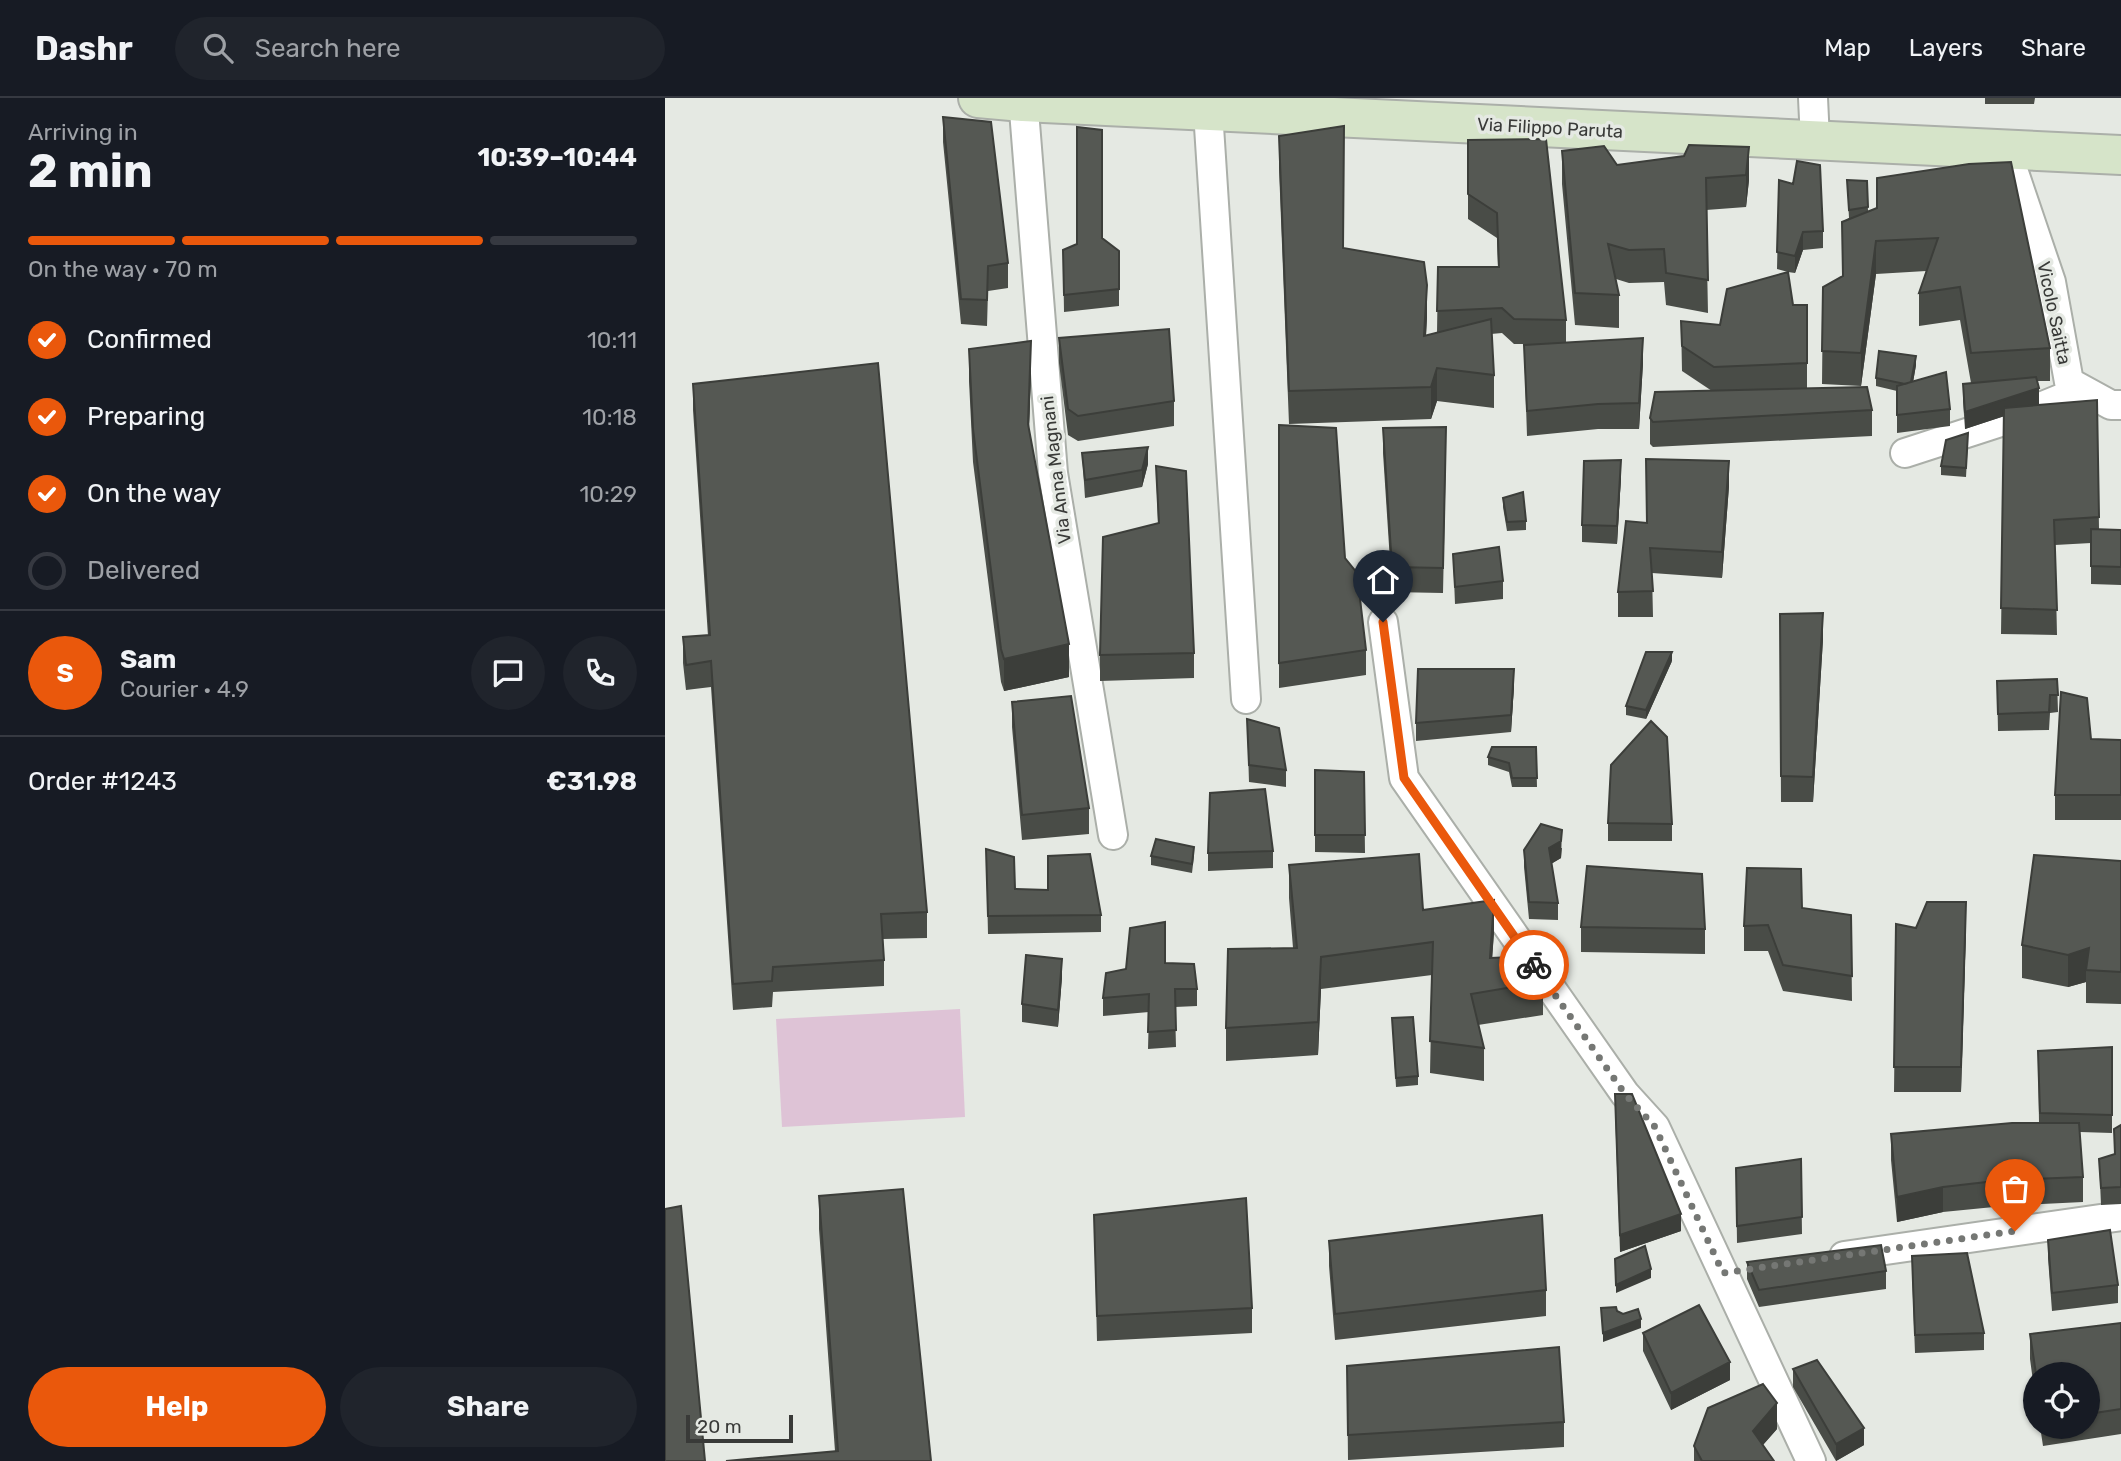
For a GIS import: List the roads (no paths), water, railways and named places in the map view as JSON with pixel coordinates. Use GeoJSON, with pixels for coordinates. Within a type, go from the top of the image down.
{"type":"FeatureCollection","features":[{"type":"Feature","properties":{"kind":"street","name":"Via Filippo Paruta"},"geometry":{"type":"LineString","coordinates":[[978,98],[1233,107],[2121,155]]}},
{"type":"Feature","properties":{"kind":"street"},"geometry":{"type":"LineString","coordinates":[[1813,98],[1815,140]]}},
{"type":"Feature","properties":{"kind":"street","name":"Via Anna Magnani"},"geometry":{"type":"LineString","coordinates":[[1023,100],[1053,473],[1113,835]]}},
{"type":"Feature","properties":{"kind":"street"},"geometry":{"type":"LineString","coordinates":[[1233,107],[1246,699]]}},
{"type":"Feature","properties":{"kind":"street","name":"Vicolo Saitta"},"geometry":{"type":"LineString","coordinates":[[2006,149],[2051,282],[2069,383],[2082,390]]}},
{"type":"Feature","properties":{"kind":"street"},"geometry":{"type":"LineString","coordinates":[[1905,453],[2016,417],[2082,390],[2111,405],[2121,405]]}},
{"type":"Feature","properties":{"kind":"street"},"geometry":{"type":"LineString","coordinates":[[1383,622],[1404,778],[1625,1094],[1655,1127],[1737,1271],[1811,1461]]}},
{"type":"Feature","properties":{"kind":"street"},"geometry":{"type":"LineString","coordinates":[[1819,1259],[2121,1216]]}}]}
